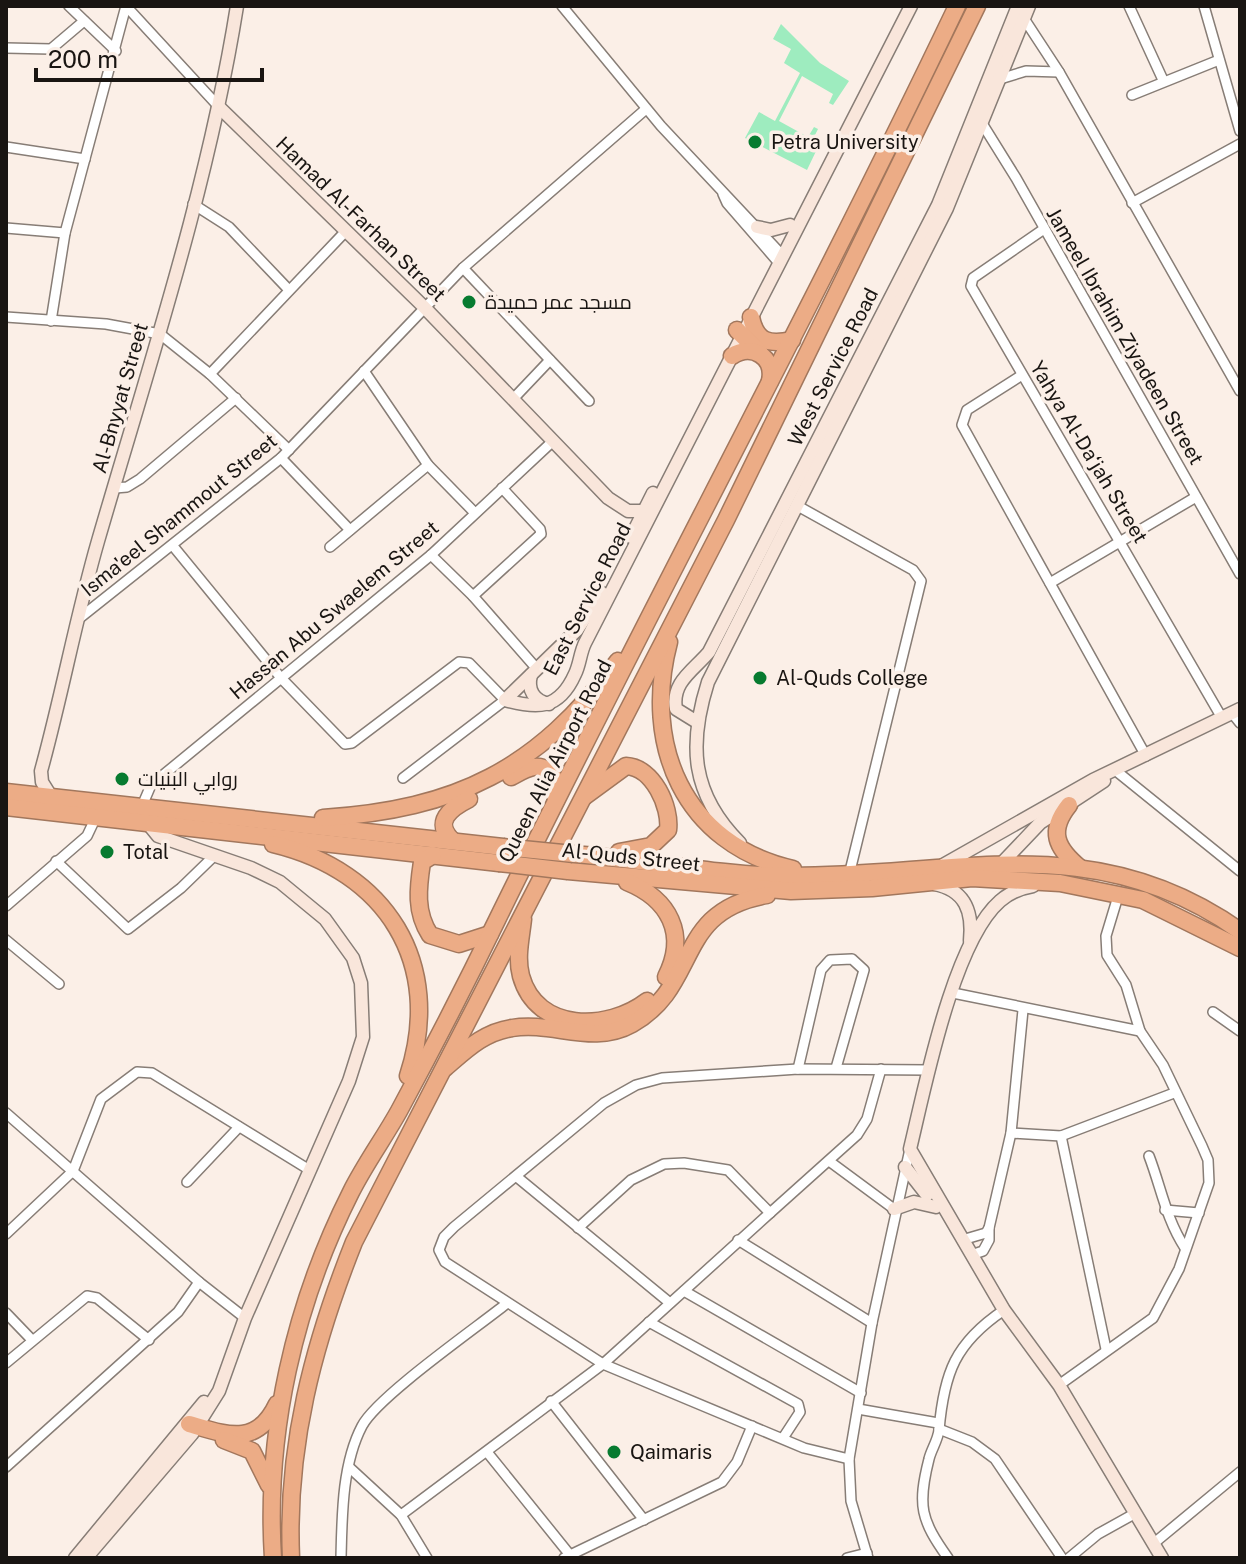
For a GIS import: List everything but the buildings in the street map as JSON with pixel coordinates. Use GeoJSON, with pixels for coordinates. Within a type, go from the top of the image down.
{"type":"FeatureCollection","features":[{"type":"Feature","properties":{"kind":"highway","name":"Queen Alia Airport Road"},"geometry":{"type":"LineString","coordinates":[[273,1558],[271,1490],[283,1391],[299,1324],[351,1193],[398,1112],[490,934],[792,340],[957,6]]}},
{"type":"Feature","properties":{"kind":"highway","name":"Queen Alia Airport Road"},"geometry":{"type":"LineString","coordinates":[[291,1558],[290,1496],[297,1434],[323,1319],[354,1242],[675,619],[977,6]]}},
{"type":"Feature","properties":{"kind":"highway"},"geometry":{"type":"LineString","coordinates":[[751,317],[755,331],[763,340],[775,344],[792,340]]}},
{"type":"Feature","properties":{"kind":"highway"},"geometry":{"type":"LineString","coordinates":[[740,332],[770,366],[769,385]]}},
{"type":"Feature","properties":{"kind":"highway"},"geometry":{"type":"LineString","coordinates":[[732,356],[746,350],[760,353]]}},
{"type":"Feature","properties":{"kind":"highway"},"geometry":{"type":"LineString","coordinates":[[289,822],[409,809],[451,796],[496,776],[566,724],[594,693],[656,608]]}},
{"type":"Feature","properties":{"kind":"highway"},"geometry":{"type":"LineString","coordinates":[[675,619],[660,696],[664,748],[680,785],[702,817],[749,853],[776,865],[826,876]]}},
{"type":"Feature","properties":{"kind":"highway"},"geometry":{"type":"LineString","coordinates":[[453,841],[444,831],[448,811],[527,768],[542,766],[548,770],[556,800]]}},
{"type":"Feature","properties":{"kind":"highway"},"geometry":{"type":"LineString","coordinates":[[580,800],[626,766],[639,768],[656,787],[667,812],[669,823],[665,836],[645,848],[618,853],[612,858]]}},
{"type":"Feature","properties":{"kind":"highway","name":"Al-Quds Street"},"geometry":{"type":"LineString","coordinates":[[6,792],[143,813],[222,829],[433,855],[573,854],[777,876],[849,875],[943,865],[1002,870],[1082,869],[1148,885],[1189,901],[1240,931]]}},
{"type":"Feature","properties":{"kind":"highway"},"geometry":{"type":"LineString","coordinates":[[1069,805],[1057,821],[1056,842],[1082,869]]}},
{"type":"Feature","properties":{"kind":"highway","name":"Al-Quds Street"},"geometry":{"type":"LineString","coordinates":[[6,807],[97,816],[143,813],[289,822],[453,841],[568,871],[791,891],[919,882],[1002,870],[1119,893],[1183,918],[1240,948]]}},
{"type":"Feature","properties":{"kind":"highway"},"geometry":{"type":"LineString","coordinates":[[222,829],[329,862],[371,893],[396,924],[412,957],[419,988],[420,1016],[415,1055],[398,1112]]}},
{"type":"Feature","properties":{"kind":"highway"},"geometry":{"type":"LineString","coordinates":[[433,855],[422,862],[418,889],[420,911],[430,935],[459,944],[490,934]]}},
{"type":"Feature","properties":{"kind":"highway"},"geometry":{"type":"LineString","coordinates":[[523,911],[519,966],[531,995],[564,1019],[586,1023],[615,1019],[643,1004],[658,991],[672,966],[677,946],[672,920],[661,903],[645,890],[614,877]]}},
{"type":"Feature","properties":{"kind":"highway"},"geometry":{"type":"LineString","coordinates":[[441,1071],[474,1043],[501,1030],[527,1027],[591,1034],[628,1026],[654,1009],[666,995],[712,917],[735,904],[791,891]]}},
{"type":"Feature","properties":{"kind":"highway"},"geometry":{"type":"LineString","coordinates":[[1183,918],[1191,912],[1189,901]]}},
{"type":"Feature","properties":{"kind":"highway"},"geometry":{"type":"LineString","coordinates":[[190,1429],[236,1435],[253,1433],[267,1423],[283,1391]]}},
{"type":"Feature","properties":{"kind":"highway"},"geometry":{"type":"LineString","coordinates":[[190,1429],[252,1451],[271,1490]]}},
{"type":"Feature","properties":{"kind":"street"},"geometry":{"type":"LineString","coordinates":[[69,6],[116,51]]}},
{"type":"Feature","properties":{"kind":"street"},"geometry":{"type":"LineString","coordinates":[[126,6],[219,107]]}},
{"type":"Feature","properties":{"kind":"street"},"geometry":{"type":"LineString","coordinates":[[51,321],[65,233],[126,6]]}},
{"type":"Feature","properties":{"kind":"street","name":"Al-Bnyyat Street"},"geometry":{"type":"LineString","coordinates":[[52,798],[41,777],[47,725],[81,617],[90,570],[160,334],[219,107],[237,6]]}},
{"type":"Feature","properties":{"kind":"street"},"geometry":{"type":"LineString","coordinates":[[562,6],[646,109],[757,227],[778,257]]}},
{"type":"Feature","properties":{"kind":"street","name":"East Service Road"},"geometry":{"type":"LineString","coordinates":[[505,700],[556,652],[590,614],[732,356],[740,332],[751,317],[790,225],[902,6]]}},
{"type":"Feature","properties":{"kind":"street","name":"East Service Road"},"geometry":{"type":"LineString","coordinates":[[505,700],[534,708],[549,704],[574,678],[585,643],[648,510],[911,6]]}},
{"type":"Feature","properties":{"kind":"street"},"geometry":{"type":"LineString","coordinates":[[1129,6],[1163,80]]}},
{"type":"Feature","properties":{"kind":"street"},"geometry":{"type":"LineString","coordinates":[[1204,6],[1240,131]]}},
{"type":"Feature","properties":{"kind":"street"},"geometry":{"type":"LineString","coordinates":[[1022,10],[1240,391]]}},
{"type":"Feature","properties":{"kind":"street","name":"West Service Road"},"geometry":{"type":"LineString","coordinates":[[749,853],[726,827],[704,788],[694,747],[697,722],[711,672],[741,600],[1000,79],[1022,10]]}},
{"type":"Feature","properties":{"kind":"street","name":"West Service Road"},"geometry":{"type":"LineString","coordinates":[[697,722],[676,709],[676,693],[687,672],[709,652],[796,505],[947,208],[1022,10]]}},
{"type":"Feature","properties":{"kind":"street"},"geometry":{"type":"LineString","coordinates":[[6,48],[51,49],[84,21]]}},
{"type":"Feature","properties":{"kind":"street"},"geometry":{"type":"LineString","coordinates":[[1132,95],[1219,60]]}},
{"type":"Feature","properties":{"kind":"street"},"geometry":{"type":"LineString","coordinates":[[1000,79],[1026,71],[1059,72]]}},
{"type":"Feature","properties":{"kind":"street","name":"Hamad Al-Farhan Street"},"geometry":{"type":"LineString","coordinates":[[219,107],[423,306],[608,498],[648,510]]}},
{"type":"Feature","properties":{"kind":"street","name":"Isma'eel Shammout Street"},"geometry":{"type":"LineString","coordinates":[[81,617],[281,458],[423,306],[646,109]]}},
{"type":"Feature","properties":{"kind":"street","name":"Jameel Ibrahim Ziyadeen Street"},"geometry":{"type":"LineString","coordinates":[[978,124],[1044,229],[1240,574]]}},
{"type":"Feature","properties":{"kind":"street"},"geometry":{"type":"LineString","coordinates":[[1132,203],[1240,144]]}},
{"type":"Feature","properties":{"kind":"street"},"geometry":{"type":"LineString","coordinates":[[6,147],[85,159]]}},
{"type":"Feature","properties":{"kind":"street"},"geometry":{"type":"LineString","coordinates":[[723,194],[727,203],[778,257]]}},
{"type":"Feature","properties":{"kind":"street"},"geometry":{"type":"LineString","coordinates":[[193,204],[229,227],[289,290]]}},
{"type":"Feature","properties":{"kind":"street"},"geometry":{"type":"LineString","coordinates":[[757,227],[771,230],[790,225]]}},
{"type":"Feature","properties":{"kind":"street"},"geometry":{"type":"LineString","coordinates":[[6,228],[65,233]]}},
{"type":"Feature","properties":{"kind":"street","name":"Yahya Al-Da‘jah Street"},"geometry":{"type":"LineString","coordinates":[[1044,229],[990,265],[971,282],[1022,375],[1121,540],[1233,716]]}},
{"type":"Feature","properties":{"kind":"street"},"geometry":{"type":"LineString","coordinates":[[210,374],[345,232]]}},
{"type":"Feature","properties":{"kind":"street"},"geometry":{"type":"LineString","coordinates":[[463,268],[589,401]]}},
{"type":"Feature","properties":{"kind":"street"},"geometry":{"type":"LineString","coordinates":[[6,317],[106,324],[160,334],[210,374],[289,450]]}},
{"type":"Feature","properties":{"kind":"street"},"geometry":{"type":"LineString","coordinates":[[513,399],[550,360]]}},
{"type":"Feature","properties":{"kind":"street"},"geometry":{"type":"LineString","coordinates":[[364,371],[428,465],[474,512]]}},
{"type":"Feature","properties":{"kind":"street"},"geometry":{"type":"LineString","coordinates":[[1022,375],[967,410],[962,425],[1146,756]]}},
{"type":"Feature","properties":{"kind":"street"},"geometry":{"type":"LineString","coordinates":[[115,488],[127,487],[140,479],[236,398]]}},
{"type":"Feature","properties":{"kind":"street","name":"Hassan Abu Swaelem Street"},"geometry":{"type":"LineString","coordinates":[[143,813],[151,785],[431,555],[553,441]]}},
{"type":"Feature","properties":{"kind":"street"},"geometry":{"type":"LineString","coordinates":[[281,458],[350,530]]}},
{"type":"Feature","properties":{"kind":"street"},"geometry":{"type":"LineString","coordinates":[[330,547],[428,465]]}},
{"type":"Feature","properties":{"kind":"street"},"geometry":{"type":"LineString","coordinates":[[473,596],[541,534],[540,529],[502,488]]}},
{"type":"Feature","properties":{"kind":"street"},"geometry":{"type":"LineString","coordinates":[[1050,583],[1196,497]]}},
{"type":"Feature","properties":{"kind":"street"},"geometry":{"type":"LineString","coordinates":[[796,505],[913,570],[921,581],[849,875]]}},
{"type":"Feature","properties":{"kind":"street"},"geometry":{"type":"LineString","coordinates":[[173,546],[281,678],[345,744],[352,743],[459,662],[469,663],[505,700],[403,778]]}},
{"type":"Feature","properties":{"kind":"street"},"geometry":{"type":"LineString","coordinates":[[431,555],[473,596],[534,672],[530,686],[534,696],[549,704]]}},
{"type":"Feature","properties":{"kind":"street"},"geometry":{"type":"LineString","coordinates":[[556,652],[570,654],[578,665]]}},
{"type":"Feature","properties":{"kind":"street"},"geometry":{"type":"LineString","coordinates":[[943,865],[1113,771],[1233,716]]}},
{"type":"Feature","properties":{"kind":"street"},"geometry":{"type":"LineString","coordinates":[[1002,870],[1040,823],[1096,788],[1113,771]]}},
{"type":"Feature","properties":{"kind":"street"},"geometry":{"type":"LineString","coordinates":[[1113,771],[1240,871]]}},
{"type":"Feature","properties":{"kind":"street"},"geometry":{"type":"LineString","coordinates":[[86,1558],[219,1391],[245,1318],[360,1053],[364,1022],[361,983],[353,958],[338,935],[306,902],[280,882],[158,836],[143,813]]}},
{"type":"Feature","properties":{"kind":"street"},"geometry":{"type":"LineString","coordinates":[[6,906],[87,836],[97,816]]}},
{"type":"Feature","properties":{"kind":"street"},"geometry":{"type":"LineString","coordinates":[[56,861],[128,929],[181,888],[214,856]]}},
{"type":"Feature","properties":{"kind":"street"},"geometry":{"type":"LineString","coordinates":[[919,882],[948,888],[966,903],[972,923],[969,949]]}},
{"type":"Feature","properties":{"kind":"street"},"geometry":{"type":"LineString","coordinates":[[847,1558],[868,1556],[851,1501],[849,1459],[894,1209],[929,1070],[953,993],[969,949],[988,914],[1004,897],[1022,888],[1060,883]]}},
{"type":"Feature","properties":{"kind":"street"},"geometry":{"type":"LineString","coordinates":[[1059,1385],[1153,1318],[1172,1285],[1209,1183],[1208,1160],[1163,1065],[1140,1031],[1133,1003],[1109,962],[1106,946],[1119,893]]}},
{"type":"Feature","properties":{"kind":"street"},"geometry":{"type":"LineString","coordinates":[[6,940],[59,984]]}},
{"type":"Feature","properties":{"kind":"street"},"geometry":{"type":"LineString","coordinates":[[798,1069],[821,970],[830,960],[852,959],[864,970],[836,1068]]}},
{"type":"Feature","properties":{"kind":"street"},"geometry":{"type":"LineString","coordinates":[[953,993],[1023,1010],[1140,1031]]}},
{"type":"Feature","properties":{"kind":"street"},"geometry":{"type":"LineString","coordinates":[[971,1255],[986,1248],[1011,1133],[1023,1010]]}},
{"type":"Feature","properties":{"kind":"street"},"geometry":{"type":"LineString","coordinates":[[1213,1012],[1240,1031]]}},
{"type":"Feature","properties":{"kind":"street"},"geometry":{"type":"LineString","coordinates":[[849,1459],[820,1453],[603,1364],[445,1262],[439,1250],[447,1233],[604,1103],[636,1085],[662,1078],[798,1069],[929,1070]]}},
{"type":"Feature","properties":{"kind":"street"},"geometry":{"type":"LineString","coordinates":[[401,1515],[603,1364],[829,1161],[863,1127],[881,1069]]}},
{"type":"Feature","properties":{"kind":"street"},"geometry":{"type":"LineString","coordinates":[[6,1234],[73,1171],[101,1099],[137,1072],[152,1073],[308,1169]]}},
{"type":"Feature","properties":{"kind":"street"},"geometry":{"type":"LineString","coordinates":[[1011,1133],[1061,1136],[1174,1093]]}},
{"type":"Feature","properties":{"kind":"street"},"geometry":{"type":"LineString","coordinates":[[6,1113],[199,1282],[245,1318]]}},
{"type":"Feature","properties":{"kind":"street"},"geometry":{"type":"LineString","coordinates":[[187,1182],[239,1127]]}},
{"type":"Feature","properties":{"kind":"street"},"geometry":{"type":"LineString","coordinates":[[1061,1136],[1102,1315],[1106,1349]]}},
{"type":"Feature","properties":{"kind":"street"},"geometry":{"type":"LineString","coordinates":[[910,1149],[1004,1310],[1059,1385],[1162,1558]]}},
{"type":"Feature","properties":{"kind":"street"},"geometry":{"type":"LineString","coordinates":[[1149,1156],[1165,1210],[1185,1248]]}},
{"type":"Feature","properties":{"kind":"street"},"geometry":{"type":"LineString","coordinates":[[829,1161],[894,1209]]}},
{"type":"Feature","properties":{"kind":"street"},"geometry":{"type":"LineString","coordinates":[[578,1228],[631,1180],[647,1169],[664,1164],[684,1163],[728,1170],[770,1213]]}},
{"type":"Feature","properties":{"kind":"street"},"geometry":{"type":"LineString","coordinates":[[905,1167],[948,1218]]}},
{"type":"Feature","properties":{"kind":"street"},"geometry":{"type":"LineString","coordinates":[[517,1177],[670,1303]]}},
{"type":"Feature","properties":{"kind":"street"},"geometry":{"type":"LineString","coordinates":[[894,1209],[914,1202],[927,1202],[938,1208]]}},
{"type":"Feature","properties":{"kind":"street"},"geometry":{"type":"LineString","coordinates":[[1165,1210],[1199,1213]]}},
{"type":"Feature","properties":{"kind":"street"},"geometry":{"type":"LineString","coordinates":[[962,1240],[986,1233],[989,1228]]}},
{"type":"Feature","properties":{"kind":"street"},"geometry":{"type":"LineString","coordinates":[[738,1240],[872,1323]]}},
{"type":"Feature","properties":{"kind":"street"},"geometry":{"type":"LineString","coordinates":[[6,1467],[149,1340],[178,1312],[199,1282]]}},
{"type":"Feature","properties":{"kind":"street"},"geometry":{"type":"LineString","coordinates":[[684,1291],[861,1393]]}},
{"type":"Feature","properties":{"kind":"street"},"geometry":{"type":"LineString","coordinates":[[6,1363],[87,1296],[97,1298],[149,1340]]}},
{"type":"Feature","properties":{"kind":"street"},"geometry":{"type":"LineString","coordinates":[[341,1558],[350,1468],[359,1432],[374,1410],[506,1304]]}},
{"type":"Feature","properties":{"kind":"street"},"geometry":{"type":"LineString","coordinates":[[948,1558],[924,1518],[925,1476],[939,1426],[947,1377],[959,1350],[985,1323],[1004,1310]]}},
{"type":"Feature","properties":{"kind":"street"},"geometry":{"type":"LineString","coordinates":[[6,1313],[32,1340]]}},
{"type":"Feature","properties":{"kind":"street"},"geometry":{"type":"LineString","coordinates":[[649,1322],[798,1404],[800,1412],[783,1438]]}},
{"type":"Feature","properties":{"kind":"street"},"geometry":{"type":"LineString","coordinates":[[551,1401],[644,1520]]}},
{"type":"Feature","properties":{"kind":"street"},"geometry":{"type":"LineString","coordinates":[[858,1409],[939,1426],[972,1442],[995,1459],[1062,1558]]}},
{"type":"Feature","properties":{"kind":"street"},"geometry":{"type":"LineString","coordinates":[[487,1452],[567,1556],[722,1482],[737,1462],[752,1426]]}},
{"type":"Feature","properties":{"kind":"street"},"geometry":{"type":"LineString","coordinates":[[75,1558],[190,1429]]}},
{"type":"Feature","properties":{"kind":"street"},"geometry":{"type":"LineString","coordinates":[[350,1468],[401,1515],[427,1558]]}},
{"type":"Feature","properties":{"kind":"street"},"geometry":{"type":"LineString","coordinates":[[1153,1544],[1240,1472]]}},
{"type":"Feature","properties":{"kind":"street"},"geometry":{"type":"LineString","coordinates":[[1069,1558],[1098,1534],[1134,1514]]}},
{"type":"Feature","properties":{"kind":"green space"},"geometry":{"type":"Polygon","coordinates":[[[781,24],[820,63],[849,81],[833,105],[829,103],[833,94],[802,76],[779,121],[808,137],[814,127],[818,129],[813,139],[818,147],[807,170],[745,138],[759,112],[775,121],[800,73],[784,63],[791,49],[773,39],[781,24]]]}},
{"type":"Feature","properties":{"kind":"place","name":"Petra University"},"geometry":{"type":"Point","coordinates":[755,142]}},
{"type":"Feature","properties":{"kind":"place","name":"مسجد عمر حميدة"},"geometry":{"type":"Point","coordinates":[469,302]}},
{"type":"Feature","properties":{"kind":"place","name":"Al-Quds College"},"geometry":{"type":"Point","coordinates":[760,678]}},
{"type":"Feature","properties":{"kind":"place","name":"روابي البنيات"},"geometry":{"type":"Point","coordinates":[122,779]}},
{"type":"Feature","properties":{"kind":"place","name":"Total"},"geometry":{"type":"Point","coordinates":[107,852]}},
{"type":"Feature","properties":{"kind":"place","name":"Qaimaris"},"geometry":{"type":"Point","coordinates":[614,1452]}}]}
